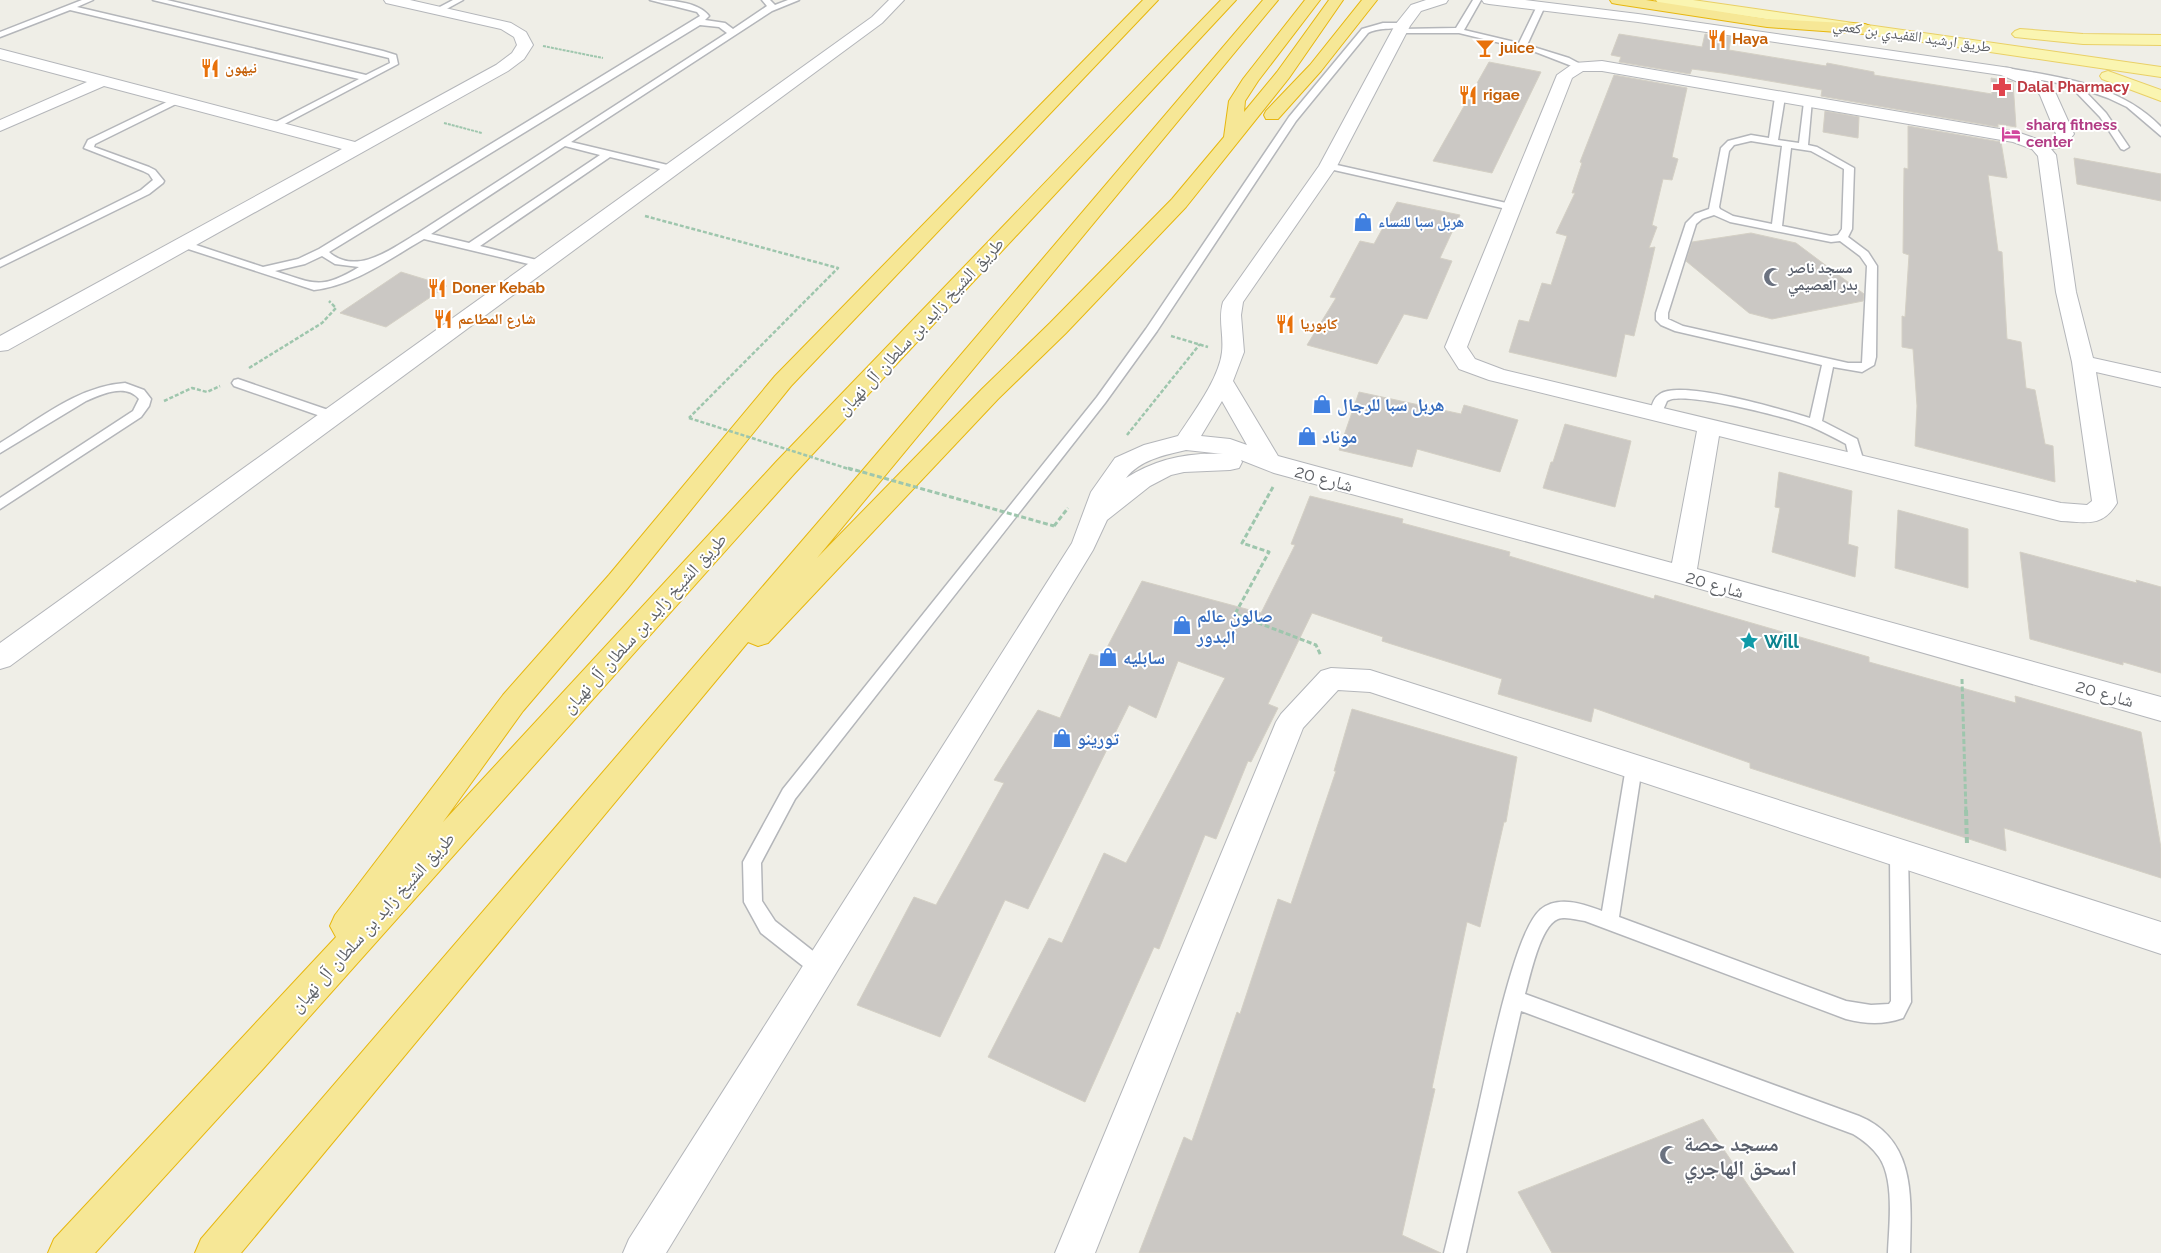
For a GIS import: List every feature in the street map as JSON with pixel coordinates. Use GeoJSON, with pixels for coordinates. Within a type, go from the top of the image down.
{"type":"FeatureCollection","features":[{"type":"Feature","properties":{"kind":"highway"},"geometry":{"type":"LineString","coordinates":[[249,1057],[513,703],[618,582],[783,381],[1151,0]]}},
{"type":"Feature","properties":{"kind":"highway","name":"طريق الشيخ زايد بن سلطان آل نهيان"},"geometry":{"type":"LineString","coordinates":[[68,1253],[785,468],[1229,0]]}},
{"type":"Feature","properties":{"kind":"highway"},"geometry":{"type":"LineString","coordinates":[[215,1253],[1271,0]]}},
{"type":"Feature","properties":{"kind":"highway"},"geometry":{"type":"LineString","coordinates":[[1232,139],[1237,101],[1251,79],[1313,0]]}},
{"type":"Feature","properties":{"kind":"highway"},"geometry":{"type":"LineString","coordinates":[[598,800],[858,534],[990,394],[1138,247],[1179,203],[1283,76],[1336,0]]}},
{"type":"Feature","properties":{"kind":"highway"},"geometry":{"type":"LineString","coordinates":[[1232,139],[1272,114],[1292,94],[1329,51],[1355,15],[1370,0]]}},
{"type":"Feature","properties":{"kind":"highway"},"geometry":{"type":"LineString","coordinates":[[1617,0],[1767,22],[1866,29]]}},
{"type":"Feature","properties":{"kind":"main road","name":"طريق ارشيد القفيدي بن كعمي"},"geometry":{"type":"LineString","coordinates":[[1663,0],[1866,29],[1914,26],[2161,72]]}},
{"type":"Feature","properties":{"kind":"main road","name":"طريق ارشيد القفيدي بن كعمي"},"geometry":{"type":"LineString","coordinates":[[1765,0],[1880,16]]}},
{"type":"Feature","properties":{"kind":"main road"},"geometry":{"type":"LineString","coordinates":[[1914,26],[2077,67],[2124,81],[2161,96]]}},
{"type":"Feature","properties":{"kind":"main road","name":"طريق ارشيد القفيدي بن كعمي"},"geometry":{"type":"LineString","coordinates":[[1964,28],[2161,58]]}},
{"type":"Feature","properties":{"kind":"main road"},"geometry":{"type":"LineString","coordinates":[[2002,32],[2083,39],[2161,40]]}},
{"type":"Feature","properties":{"kind":"street"},"geometry":{"type":"LineString","coordinates":[[0,345],[502,68],[518,56],[525,45],[521,35],[506,26],[391,0]]}},
{"type":"Feature","properties":{"kind":"street"},"geometry":{"type":"LineString","coordinates":[[0,658],[877,20],[897,0]]}},
{"type":"Feature","properties":{"kind":"street"},"geometry":{"type":"LineString","coordinates":[[1186,442],[1222,381],[1233,354],[1229,315],[1233,302],[1328,166],[1402,28],[1416,8],[1441,0]]}},
{"type":"Feature","properties":{"kind":"street"},"geometry":{"type":"LineString","coordinates":[[1489,0],[1638,18],[2004,71],[2041,86],[2048,94],[2065,134],[2058,144],[2038,145],[2017,137],[1602,66],[1580,66],[1565,75],[1456,347],[1467,364],[1497,374],[1709,428],[2061,512],[2093,514],[2105,503],[2083,362],[2066,292],[2046,155],[2038,145]]}},
{"type":"Feature","properties":{"kind":"street"},"geometry":{"type":"LineString","coordinates":[[0,54],[357,148]]}},
{"type":"Feature","properties":{"kind":"street"},"geometry":{"type":"LineString","coordinates":[[0,126],[101,82]]}},
{"type":"Feature","properties":{"kind":"street"},"geometry":{"type":"LineString","coordinates":[[2083,362],[2161,380]]}},
{"type":"Feature","properties":{"kind":"street"},"geometry":{"type":"LineString","coordinates":[[1222,381],[1276,464]]}},
{"type":"Feature","properties":{"kind":"street"},"geometry":{"type":"LineString","coordinates":[[1683,575],[1709,428]]}},
{"type":"Feature","properties":{"kind":"street"},"geometry":{"type":"LineString","coordinates":[[643,1253],[1084,544],[1103,492],[1124,464],[1152,450],[1186,442],[1230,447],[1276,464]]}},
{"type":"Feature","properties":{"kind":"street"},"geometry":{"type":"LineString","coordinates":[[1096,515],[1115,502],[1140,480],[1167,467],[1204,460],[1276,464]]}},
{"type":"Feature","properties":{"kind":"street","name":"شارع 20"},"geometry":{"type":"LineString","coordinates":[[1276,464],[1683,575],[2161,709]]}},
{"type":"Feature","properties":{"kind":"street"},"geometry":{"type":"LineString","coordinates":[[1075,1253],[1291,722],[1331,679],[1370,681],[2161,938]]}},
{"type":"Feature","properties":{"kind":"lane"},"geometry":{"type":"LineString","coordinates":[[0,35],[89,0]]}},
{"type":"Feature","properties":{"kind":"lane"},"geometry":{"type":"LineString","coordinates":[[158,0],[393,57],[394,64],[274,126]]}},
{"type":"Feature","properties":{"kind":"lane"},"geometry":{"type":"LineString","coordinates":[[438,10],[459,0]]}},
{"type":"Feature","properties":{"kind":"lane"},"geometry":{"type":"LineString","coordinates":[[262,270],[295,264],[323,251],[703,19],[704,12],[700,10],[654,0]]}},
{"type":"Feature","properties":{"kind":"lane"},"geometry":{"type":"LineString","coordinates":[[182,244],[314,287],[330,285],[347,279],[422,235],[732,34],[768,4],[795,0]]}},
{"type":"Feature","properties":{"kind":"lane"},"geometry":{"type":"LineString","coordinates":[[1460,31],[1477,0]]}},
{"type":"Feature","properties":{"kind":"lane"},"geometry":{"type":"LineString","coordinates":[[681,5],[702,1]]}},
{"type":"Feature","properties":{"kind":"lane"},"geometry":{"type":"LineString","coordinates":[[1522,46],[1541,6]]}},
{"type":"Feature","properties":{"kind":"lane"},"geometry":{"type":"LineString","coordinates":[[70,8],[367,78]]}},
{"type":"Feature","properties":{"kind":"lane"},"geometry":{"type":"LineString","coordinates":[[698,22],[724,26],[732,34]]}},
{"type":"Feature","properties":{"kind":"lane"},"geometry":{"type":"LineString","coordinates":[[820,968],[768,927],[753,902],[752,862],[789,794],[1101,400],[1151,331],[1292,119],[1365,31],[1371,27],[1385,24],[1402,28],[1460,31],[1522,46],[1568,60],[1580,66]]}},
{"type":"Feature","properties":{"kind":"lane"},"geometry":{"type":"LineString","coordinates":[[2004,71],[2071,83],[2130,105],[2150,118],[2161,133]]}},
{"type":"Feature","properties":{"kind":"lane"},"geometry":{"type":"LineString","coordinates":[[2071,83],[2095,104],[2111,124],[2124,147]]}},
{"type":"Feature","properties":{"kind":"lane"},"geometry":{"type":"LineString","coordinates":[[1774,141],[1780,97]]}},
{"type":"Feature","properties":{"kind":"lane"},"geometry":{"type":"LineString","coordinates":[[0,264],[145,192],[159,181],[152,172],[146,169],[88,148],[91,142],[176,101]]}},
{"type":"Feature","properties":{"kind":"lane"},"geometry":{"type":"LineString","coordinates":[[1802,147],[1809,102]]}},
{"type":"Feature","properties":{"kind":"lane"},"geometry":{"type":"LineString","coordinates":[[1715,212],[1714,207],[1726,146],[1744,139],[1774,141],[1820,151],[1849,168],[1847,229],[1842,238]]}},
{"type":"Feature","properties":{"kind":"lane"},"geometry":{"type":"LineString","coordinates":[[563,143],[672,169]]}},
{"type":"Feature","properties":{"kind":"lane"},"geometry":{"type":"LineString","coordinates":[[1777,228],[1787,144]]}},
{"type":"Feature","properties":{"kind":"lane"},"geometry":{"type":"LineString","coordinates":[[471,247],[608,154]]}},
{"type":"Feature","properties":{"kind":"lane"},"geometry":{"type":"LineString","coordinates":[[1328,166],[1511,207]]}},
{"type":"Feature","properties":{"kind":"lane"},"geometry":{"type":"LineString","coordinates":[[1715,212],[1730,219],[1831,239],[1842,238],[1864,254],[1872,266],[1870,358],[1868,365],[1862,368],[1828,363],[1679,329],[1665,323],[1662,320],[1662,313],[1691,224],[1694,218],[1715,212]]}},
{"type":"Feature","properties":{"kind":"lane"},"geometry":{"type":"LineString","coordinates":[[422,235],[541,264]]}},
{"type":"Feature","properties":{"kind":"lane"},"geometry":{"type":"LineString","coordinates":[[323,251],[330,259],[346,264],[378,262]]}},
{"type":"Feature","properties":{"kind":"lane"},"geometry":{"type":"LineString","coordinates":[[1815,423],[1828,363]]}},
{"type":"Feature","properties":{"kind":"lane"},"geometry":{"type":"LineString","coordinates":[[238,383],[332,416]]}},
{"type":"Feature","properties":{"kind":"lane"},"geometry":{"type":"LineString","coordinates":[[0,449],[82,398],[103,390],[134,389],[142,393],[145,399],[143,406],[137,414],[0,504]]}},
{"type":"Feature","properties":{"kind":"lane"},"geometry":{"type":"LineString","coordinates":[[1656,414],[1660,400],[1668,394],[1695,393],[1815,423],[1852,442],[1857,462]]}},
{"type":"Feature","properties":{"kind":"lane"},"geometry":{"type":"LineString","coordinates":[[1609,922],[1634,767]]}},
{"type":"Feature","properties":{"kind":"lane"},"geometry":{"type":"LineString","coordinates":[[1455,1253],[1514,999],[1534,934],[1544,918],[1554,911],[1568,910],[1585,913],[1846,1010],[1868,1016],[1882,1016],[1896,1011],[1900,1002],[1899,853]]}},
{"type":"Feature","properties":{"kind":"lane"},"geometry":{"type":"LineString","coordinates":[[1514,999],[1859,1126],[1879,1140],[1892,1157],[1898,1175],[1899,1253]]}},
{"type":"Feature","properties":{"kind":"path"},"geometry":{"type":"LineString","coordinates":[[525,45],[555,48],[631,63]]}},
{"type":"Feature","properties":{"kind":"path"},"geometry":{"type":"LineString","coordinates":[[416,116],[507,139]]}},
{"type":"Feature","properties":{"kind":"path"},"geometry":{"type":"LineString","coordinates":[[618,209],[838,268],[689,418],[865,474],[1054,526]]}},
{"type":"Feature","properties":{"kind":"path"},"geometry":{"type":"LineString","coordinates":[[246,370],[322,322],[336,308],[314,287]]}},
{"type":"Feature","properties":{"kind":"path"},"geometry":{"type":"LineString","coordinates":[[1151,331],[1233,354]]}},
{"type":"Feature","properties":{"kind":"path"},"geometry":{"type":"LineString","coordinates":[[137,414],[192,388],[208,392],[222,385]]}},
{"type":"Feature","properties":{"kind":"path"},"geometry":{"type":"LineString","coordinates":[[1276,464],[1242,543],[1270,552],[1235,614],[1316,645],[1331,679]]}},
{"type":"Feature","properties":{"kind":"path"},"geometry":{"type":"LineString","coordinates":[[1961,653],[1968,875]]}},
{"type":"Feature","properties":{"kind":"building"},"geometry":{"type":"Polygon","coordinates":[[[1619,34],[1702,47],[1705,34],[1731,37],[1729,50],[1826,66],[1827,63],[1874,72],[1874,75],[1992,94],[1991,78],[2013,82],[2016,127],[1998,124],[1998,127],[1826,97],[1821,96],[1822,90],[1722,73],[1692,69],[1690,74],[1619,62],[1621,57],[1611,55],[1619,34]]]}},
{"type":"Feature","properties":{"kind":"building"},"geometry":{"type":"Polygon","coordinates":[[[1489,62],[1541,72],[1492,173],[1433,161],[1489,62]]]}},
{"type":"Feature","properties":{"kind":"building"},"geometry":{"type":"Polygon","coordinates":[[[1614,75],[1687,88],[1672,157],[1678,159],[1672,180],[1663,179],[1652,225],[1657,227],[1649,248],[1655,247],[1645,290],[1634,336],[1625,334],[1616,377],[1509,352],[1519,320],[1529,322],[1542,283],[1551,285],[1567,236],[1556,233],[1575,193],[1572,193],[1582,163],[1580,162],[1614,75]]]}},
{"type":"Feature","properties":{"kind":"building"},"geometry":{"type":"Polygon","coordinates":[[[1825,111],[1859,117],[1858,138],[1823,132],[1825,111]]]}},
{"type":"Feature","properties":{"kind":"building"},"geometry":{"type":"Polygon","coordinates":[[[1908,126],[2001,142],[2007,178],[1988,175],[1998,251],[2002,252],[2007,339],[2021,342],[2026,388],[2035,390],[2045,444],[2053,446],[2055,482],[1915,446],[1917,406],[1913,349],[1902,347],[1902,316],[1905,317],[1909,255],[1903,253],[1904,168],[1908,169],[1908,126]]]}},
{"type":"Feature","properties":{"kind":"building"},"geometry":{"type":"Polygon","coordinates":[[[2074,158],[2161,174],[2161,201],[2077,184],[2074,158]]]}},
{"type":"Feature","properties":{"kind":"building"},"geometry":{"type":"Polygon","coordinates":[[[1397,202],[1460,215],[1440,258],[1452,261],[1427,319],[1404,314],[1377,364],[1307,345],[1336,298],[1330,297],[1360,241],[1374,244],[1397,202]]]}},
{"type":"Feature","properties":{"kind":"building","name":"مسجد ناصر بدر العصيمي"},"geometry":{"type":"Polygon","coordinates":[[[1751,233],[1796,243],[1864,294],[1863,301],[1772,319],[1749,313],[1686,261],[1692,242],[1751,233]]]}},
{"type":"Feature","properties":{"kind":"building"},"geometry":{"type":"Polygon","coordinates":[[[401,272],[447,286],[386,327],[340,313],[401,272]]]}},
{"type":"Feature","properties":{"kind":"building"},"geometry":{"type":"Polygon","coordinates":[[[1359,392],[1461,414],[1464,405],[1518,420],[1500,472],[1417,449],[1412,467],[1339,450],[1359,392]]]}},
{"type":"Feature","properties":{"kind":"building"},"geometry":{"type":"Polygon","coordinates":[[[1565,424],[1631,441],[1615,507],[1543,488],[1565,424]]]}},
{"type":"Feature","properties":{"kind":"building"},"geometry":{"type":"Polygon","coordinates":[[[1779,472],[1852,491],[1848,544],[1858,547],[1855,577],[1772,552],[1780,508],[1775,507],[1779,472]]]}},
{"type":"Feature","properties":{"kind":"building"},"geometry":{"type":"Polygon","coordinates":[[[1310,496],[1403,519],[1402,523],[1510,552],[1509,556],[1654,599],[1655,595],[1869,657],[1869,662],[2016,703],[2015,696],[2141,732],[2161,848],[2161,878],[2004,828],[2006,851],[1750,768],[1750,763],[1594,708],[1591,722],[1498,694],[1502,679],[1382,641],[1383,637],[1312,613],[1268,704],[1278,708],[1251,762],[1248,761],[1216,839],[1205,835],[1159,949],[1154,947],[1085,1102],[988,1057],[1049,938],[1062,943],[1104,853],[1126,863],[1225,678],[1178,661],[1156,718],[1129,705],[1028,909],[1005,900],[940,1037],[857,1005],[914,897],[936,905],[1004,783],[994,780],[1038,710],[1060,718],[1090,654],[1102,657],[1142,581],[1261,613],[1295,545],[1291,544],[1310,496]]]}},
{"type":"Feature","properties":{"kind":"building"},"geometry":{"type":"Polygon","coordinates":[[[1898,510],[1968,529],[1968,588],[1895,568],[1898,510]]]}},
{"type":"Feature","properties":{"kind":"building"},"geometry":{"type":"Polygon","coordinates":[[[2020,552],[2137,583],[2136,580],[2161,587],[2161,673],[2123,662],[2123,665],[2030,639],[2020,552]]]}},
{"type":"Feature","properties":{"kind":"building"},"geometry":{"type":"Polygon","coordinates":[[[1352,709],[1517,757],[1506,822],[1504,822],[1480,927],[1467,922],[1432,1088],[1435,1089],[1402,1235],[1441,1253],[1139,1253],[1184,1137],[1192,1141],[1237,1012],[1240,1014],[1278,899],[1291,904],[1336,771],[1334,771],[1352,709]]]}},
{"type":"Feature","properties":{"kind":"building","name":"مسجد حصة اسحق الهاجري"},"geometry":{"type":"Polygon","coordinates":[[[1703,1119],[1794,1253],[1552,1253],[1518,1192],[1703,1119]]]}},
{"type":"Feature","properties":{"kind":"place","name":"Haya"},"geometry":{"type":"Point","coordinates":[1717,39]}},
{"type":"Feature","properties":{"kind":"place","name":"juice"},"geometry":{"type":"Point","coordinates":[1485,48]}},
{"type":"Feature","properties":{"kind":"place","name":"نيهون"},"geometry":{"type":"Point","coordinates":[210,68]}},
{"type":"Feature","properties":{"kind":"place","name":"Dalal Pharmacy"},"geometry":{"type":"Point","coordinates":[2002,87]}},
{"type":"Feature","properties":{"kind":"place","name":"rigae"},"geometry":{"type":"Point","coordinates":[1468,95]}},
{"type":"Feature","properties":{"kind":"place","name":"sharq fitness center"},"geometry":{"type":"Point","coordinates":[2011,134]}},
{"type":"Feature","properties":{"kind":"place","name":"هربل سبا للنساء"},"geometry":{"type":"Point","coordinates":[1363,222]}},
{"type":"Feature","properties":{"kind":"place","name":"مسجد ناصر بدر العصيمي"},"geometry":{"type":"Point","coordinates":[1773,277]}},
{"type":"Feature","properties":{"kind":"place","name":"Doner Kebab"},"geometry":{"type":"Point","coordinates":[437,288]}},
{"type":"Feature","properties":{"kind":"place","name":"شارع المطاعم"},"geometry":{"type":"Point","coordinates":[443,319]}},
{"type":"Feature","properties":{"kind":"place","name":"كابوريا"},"geometry":{"type":"Point","coordinates":[1285,324]}},
{"type":"Feature","properties":{"kind":"place","name":"هربل سبا للرجال"},"geometry":{"type":"Point","coordinates":[1322,404]}},
{"type":"Feature","properties":{"kind":"place","name":"موناد"},"geometry":{"type":"Point","coordinates":[1307,436]}},
{"type":"Feature","properties":{"kind":"place","name":"صالون عالم البدور"},"geometry":{"type":"Point","coordinates":[1182,625]}},
{"type":"Feature","properties":{"kind":"place","name":"Will"},"geometry":{"type":"Point","coordinates":[1749,641]}},
{"type":"Feature","properties":{"kind":"place","name":"سابليه"},"geometry":{"type":"Point","coordinates":[1108,657]}},
{"type":"Feature","properties":{"kind":"place","name":"تورينو"},"geometry":{"type":"Point","coordinates":[1062,738]}},
{"type":"Feature","properties":{"kind":"place","name":"مسجد حصة اسحق الهاجري"},"geometry":{"type":"Point","coordinates":[1669,1155]}}]}
